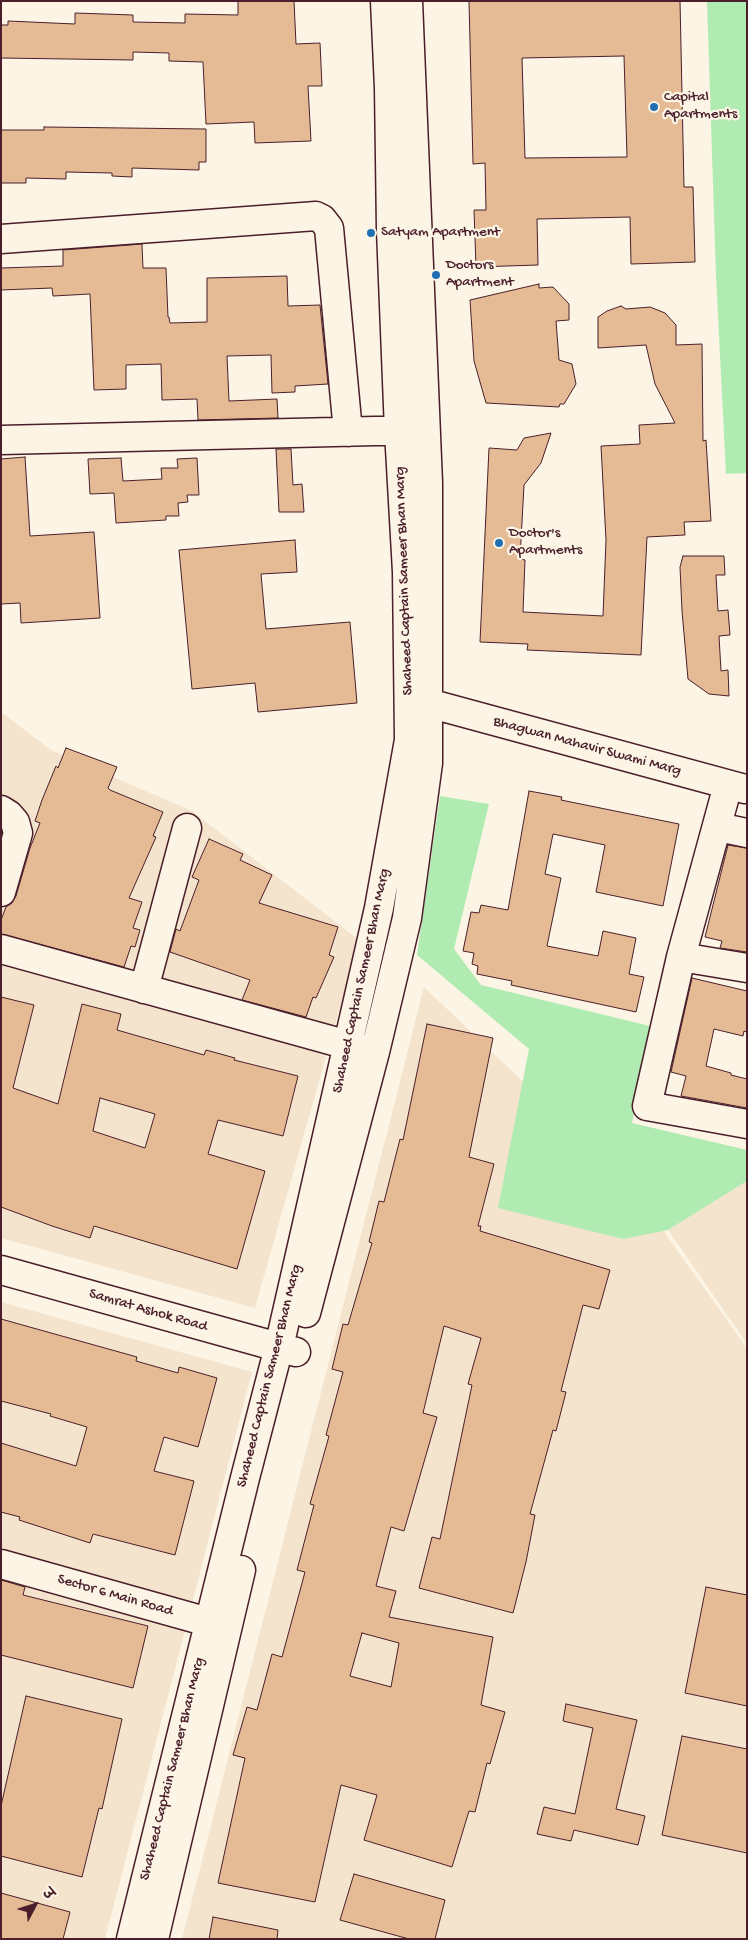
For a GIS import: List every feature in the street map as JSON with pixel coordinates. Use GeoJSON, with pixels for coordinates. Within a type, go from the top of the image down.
{"type":"FeatureCollection","features":[{"type":"Feature","properties":{"kind":"street","name":"Shaheed Captain Sameer Bhan Marg"},"geometry":{"type":"LineString","coordinates":[[131,1939],[218,1625],[262,1482],[349,1046],[379,908],[409,740],[418,701],[428,493],[426,430],[400,88],[384,1]]}},
{"type":"Feature","properties":{"kind":"street","name":"Shaheed Captain Sameer Bhan Marg"},"geometry":{"type":"LineString","coordinates":[[288,1350],[375,1052],[407,918],[428,763],[418,701],[407,572],[391,230],[400,88],[408,1]]}},
{"type":"Feature","properties":{"kind":"street"},"geometry":{"type":"LineString","coordinates":[[1,239],[316,216],[322,218],[329,228],[348,432]]}},
{"type":"Feature","properties":{"kind":"street"},"geometry":{"type":"LineString","coordinates":[[1,440],[426,430]]}},
{"type":"Feature","properties":{"kind":"street","name":"Bhagwan Mahavir Swami Marg"},"geometry":{"type":"LineString","coordinates":[[418,701],[738,787]]}},
{"type":"Feature","properties":{"kind":"street"},"geometry":{"type":"LineString","coordinates":[[738,787],[718,827],[681,957],[647,1106],[747,1124]]}},
{"type":"Feature","properties":{"kind":"street"},"geometry":{"type":"LineString","coordinates":[[1,810],[15,822],[18,833],[1,892]]}},
{"type":"Feature","properties":{"kind":"street"},"geometry":{"type":"LineString","coordinates":[[718,827],[747,833]]}},
{"type":"Feature","properties":{"kind":"street"},"geometry":{"type":"LineString","coordinates":[[144,989],[187,828]]}},
{"type":"Feature","properties":{"kind":"street"},"geometry":{"type":"LineString","coordinates":[[1,949],[375,1052]]}},
{"type":"Feature","properties":{"kind":"street"},"geometry":{"type":"LineString","coordinates":[[681,957],[747,968]]}},
{"type":"Feature","properties":{"kind":"street","name":"Samrat Ashok Road"},"geometry":{"type":"LineString","coordinates":[[1,1270],[288,1350]]}},
{"type":"Feature","properties":{"kind":"street","name":"Sector 6 Main Road"},"geometry":{"type":"LineString","coordinates":[[1,1564],[218,1625]]}},
{"type":"Feature","properties":{"kind":"street","name":"Shaheed Captain Sameer Bhan Marg"},"geometry":{"type":"LineString","coordinates":[[154,1939],[218,1625]]}},
{"type":"Feature","properties":{"kind":"shaded area"},"geometry":{"type":"Polygon","coordinates":[[[1,712],[51,750],[192,811],[359,940],[255,1308],[1,1238],[1,712]]]}},
{"type":"Feature","properties":{"kind":"shaded area"},"geometry":{"type":"Polygon","coordinates":[[[424,987],[630,1184],[747,1348],[747,1939],[182,1939],[424,987]]]}},
{"type":"Feature","properties":{"kind":"shaded area"},"geometry":{"type":"Polygon","coordinates":[[[747,1181],[747,1344],[668,1230],[747,1181]]]}},
{"type":"Feature","properties":{"kind":"shaded area"},"geometry":{"type":"Polygon","coordinates":[[[1,1302],[252,1372],[105,1939],[1,1939],[1,1302]]]}},
{"type":"Feature","properties":{"kind":"green space"},"geometry":{"type":"Polygon","coordinates":[[[707,1],[747,1],[747,473],[726,474],[716,276],[707,1]]]}},
{"type":"Feature","properties":{"kind":"green space"},"geometry":{"type":"Polygon","coordinates":[[[440,796],[489,804],[454,949],[481,985],[654,1027],[632,1123],[747,1150],[747,1181],[668,1230],[623,1239],[498,1208],[529,1049],[417,955],[440,796]]]}},
{"type":"Feature","properties":{"kind":"building"},"geometry":{"type":"Polygon","coordinates":[[[238,1],[294,1],[296,44],[320,43],[322,86],[308,86],[311,141],[255,143],[254,122],[206,124],[203,62],[169,61],[169,53],[133,52],[133,60],[1,58],[1,25],[8,25],[8,21],[75,24],[75,13],[133,15],[133,22],[185,23],[185,14],[238,15],[238,1]]]}},
{"type":"Feature","properties":{"kind":"building","name":"Capital Apartments"},"geometry":{"type":"Polygon","coordinates":[[[469,1],[680,1],[684,187],[693,187],[695,262],[631,264],[630,217],[537,219],[538,265],[476,267],[474,210],[486,210],[485,163],[473,164],[469,1]],[[624,56],[522,58],[525,158],[627,157],[624,56]]]}},
{"type":"Feature","properties":{"kind":"building"},"geometry":{"type":"Polygon","coordinates":[[[44,127],[206,129],[206,162],[199,162],[199,170],[132,168],[132,177],[112,176],[112,173],[66,172],[66,179],[26,178],[26,183],[1,183],[1,130],[44,130],[44,127]]]}},
{"type":"Feature","properties":{"kind":"building"},"geometry":{"type":"Polygon","coordinates":[[[142,244],[143,268],[166,268],[168,317],[170,323],[207,322],[207,278],[287,276],[288,306],[320,305],[328,384],[295,386],[295,392],[272,393],[271,355],[227,356],[229,401],[277,399],[278,418],[198,420],[197,399],[162,400],[161,364],[126,365],[126,389],[94,390],[90,294],[53,296],[52,288],[1,290],[1,268],[63,266],[63,250],[142,244]]]}},
{"type":"Feature","properties":{"kind":"building"},"geometry":{"type":"Polygon","coordinates":[[[539,284],[539,288],[553,287],[569,304],[569,320],[556,321],[559,360],[572,364],[576,384],[564,404],[560,404],[559,407],[486,403],[474,361],[470,300],[539,284]]]}},
{"type":"Feature","properties":{"kind":"building"},"geometry":{"type":"Polygon","coordinates":[[[621,306],[626,309],[650,307],[665,313],[676,325],[676,345],[702,344],[703,441],[706,440],[711,521],[684,522],[685,535],[647,537],[641,655],[527,650],[528,644],[480,642],[489,448],[517,450],[524,438],[551,433],[541,463],[524,485],[520,559],[525,560],[523,612],[603,616],[606,540],[601,446],[640,444],[639,425],[675,423],[655,384],[646,345],[598,348],[598,317],[607,311],[621,306]]]}},
{"type":"Feature","properties":{"kind":"building"},"geometry":{"type":"Polygon","coordinates":[[[276,449],[291,449],[293,485],[302,484],[304,512],[279,512],[276,449]]]}},
{"type":"Feature","properties":{"kind":"building"},"geometry":{"type":"Polygon","coordinates":[[[25,457],[30,536],[94,532],[100,618],[21,623],[20,603],[1,604],[1,459],[25,457]]]}},
{"type":"Feature","properties":{"kind":"building"},"geometry":{"type":"Polygon","coordinates":[[[121,458],[123,481],[162,479],[161,468],[178,468],[177,459],[197,458],[199,495],[187,495],[188,502],[178,503],[179,516],[166,516],[166,520],[116,523],[114,493],[90,494],[88,459],[121,458]]]}},
{"type":"Feature","properties":{"kind":"building"},"geometry":{"type":"Polygon","coordinates":[[[295,540],[297,572],[261,574],[266,629],[350,622],[357,703],[258,712],[255,683],[192,689],[179,550],[295,540]]]}},
{"type":"Feature","properties":{"kind":"building"},"geometry":{"type":"Polygon","coordinates":[[[683,556],[724,556],[725,575],[716,575],[718,611],[728,610],[730,635],[719,636],[721,671],[728,670],[729,696],[709,694],[688,679],[680,567],[683,556]]]}},
{"type":"Feature","properties":{"kind":"building"},"geometry":{"type":"Polygon","coordinates":[[[66,748],[117,767],[108,788],[110,790],[163,812],[153,836],[156,837],[129,898],[142,902],[133,928],[140,930],[135,947],[131,946],[124,967],[1,934],[1,920],[6,907],[12,903],[16,896],[30,848],[40,823],[35,821],[42,800],[56,766],[58,768],[66,748]]]}},
{"type":"Feature","properties":{"kind":"building"},"geometry":{"type":"Polygon","coordinates":[[[529,791],[562,797],[561,800],[679,824],[663,906],[596,892],[605,845],[553,834],[545,874],[561,878],[547,946],[598,956],[603,931],[636,938],[629,974],[644,977],[636,1012],[511,985],[512,981],[477,974],[478,966],[472,964],[474,953],[463,951],[471,912],[479,913],[481,905],[508,910],[529,791]]]}},
{"type":"Feature","properties":{"kind":"building"},"geometry":{"type":"Polygon","coordinates":[[[209,839],[243,854],[240,860],[272,875],[259,903],[338,927],[329,955],[334,957],[316,998],[313,997],[306,1017],[242,1000],[250,980],[170,952],[176,929],[180,931],[199,880],[192,877],[209,839]]]}},
{"type":"Feature","properties":{"kind":"building"},"geometry":{"type":"Polygon","coordinates":[[[728,845],[747,848],[747,952],[720,948],[722,941],[705,937],[728,845]]]}},
{"type":"Feature","properties":{"kind":"building"},"geometry":{"type":"Polygon","coordinates":[[[692,978],[747,991],[747,1032],[744,1031],[743,1036],[714,1029],[706,1066],[747,1079],[747,1108],[681,1096],[686,1076],[671,1072],[692,978]]]}},
{"type":"Feature","properties":{"kind":"building"},"geometry":{"type":"Polygon","coordinates":[[[1,997],[34,1005],[13,1088],[58,1104],[82,1004],[121,1014],[117,1030],[204,1055],[206,1050],[235,1058],[234,1060],[298,1076],[283,1136],[218,1120],[208,1154],[265,1171],[237,1269],[94,1226],[90,1238],[1,1207],[1,997]],[[100,1098],[93,1131],[145,1148],[155,1114],[100,1098]]]}},
{"type":"Feature","properties":{"kind":"building"},"geometry":{"type":"Polygon","coordinates":[[[427,1024],[493,1038],[469,1157],[494,1164],[478,1226],[481,1226],[480,1231],[610,1270],[599,1309],[583,1305],[561,1391],[566,1392],[556,1431],[553,1430],[530,1514],[535,1515],[526,1562],[513,1613],[419,1588],[432,1537],[440,1539],[472,1385],[468,1384],[481,1338],[444,1326],[423,1413],[437,1417],[404,1531],[391,1527],[376,1586],[396,1591],[389,1617],[493,1637],[481,1705],[505,1712],[490,1764],[487,1763],[475,1812],[469,1811],[452,1867],[364,1840],[377,1795],[341,1785],[315,1902],[218,1883],[245,1758],[233,1755],[247,1707],[257,1710],[272,1654],[282,1657],[305,1572],[297,1570],[314,1505],[310,1504],[329,1436],[326,1435],[343,1372],[332,1369],[343,1324],[348,1325],[372,1243],[369,1242],[379,1201],[384,1202],[400,1139],[403,1140],[427,1024]],[[362,1633],[350,1676],[391,1687],[399,1643],[362,1633]]]}},
{"type":"Feature","properties":{"kind":"building"},"geometry":{"type":"Polygon","coordinates":[[[1,1319],[137,1357],[136,1361],[178,1373],[179,1367],[217,1378],[198,1447],[164,1437],[154,1471],[194,1481],[175,1555],[93,1534],[90,1543],[19,1520],[20,1517],[1,1512],[1,1443],[76,1466],[87,1427],[50,1416],[51,1414],[1,1401],[1,1319]]]}},
{"type":"Feature","properties":{"kind":"building"},"geometry":{"type":"Polygon","coordinates":[[[1,1580],[25,1587],[23,1595],[148,1626],[133,1688],[1,1655],[1,1580]]]}},
{"type":"Feature","properties":{"kind":"building"},"geometry":{"type":"Polygon","coordinates":[[[706,1587],[747,1595],[747,1706],[685,1693],[706,1587]]]}},
{"type":"Feature","properties":{"kind":"building"},"geometry":{"type":"Polygon","coordinates":[[[26,1696],[122,1719],[102,1809],[99,1808],[82,1877],[1,1856],[1,1806],[26,1696]]]}},
{"type":"Feature","properties":{"kind":"building"},"geometry":{"type":"Polygon","coordinates":[[[566,1704],[637,1720],[616,1809],[645,1816],[638,1845],[574,1830],[571,1841],[537,1834],[544,1807],[575,1814],[593,1728],[563,1721],[566,1704]]]}},
{"type":"Feature","properties":{"kind":"building"},"geometry":{"type":"Polygon","coordinates":[[[682,1736],[747,1749],[747,1853],[662,1835],[682,1736]]]}},
{"type":"Feature","properties":{"kind":"building"},"geometry":{"type":"Polygon","coordinates":[[[354,1874],[445,1900],[435,1939],[409,1939],[340,1920],[354,1874]]]}},
{"type":"Feature","properties":{"kind":"building"},"geometry":{"type":"Polygon","coordinates":[[[1,1893],[70,1912],[63,1939],[1,1939],[1,1893]]]}},
{"type":"Feature","properties":{"kind":"building"},"geometry":{"type":"Polygon","coordinates":[[[213,1917],[278,1930],[277,1939],[209,1939],[213,1917]]]}},
{"type":"Feature","properties":{"kind":"place","name":"Capital Apartments"},"geometry":{"type":"Point","coordinates":[654,107]}},
{"type":"Feature","properties":{"kind":"place","name":"Satyam Apartment"},"geometry":{"type":"Point","coordinates":[371,233]}},
{"type":"Feature","properties":{"kind":"place","name":"Doctors Apartment"},"geometry":{"type":"Point","coordinates":[436,275]}},
{"type":"Feature","properties":{"kind":"place","name":"Doctor's Apartments"},"geometry":{"type":"Point","coordinates":[499,543]}}]}
